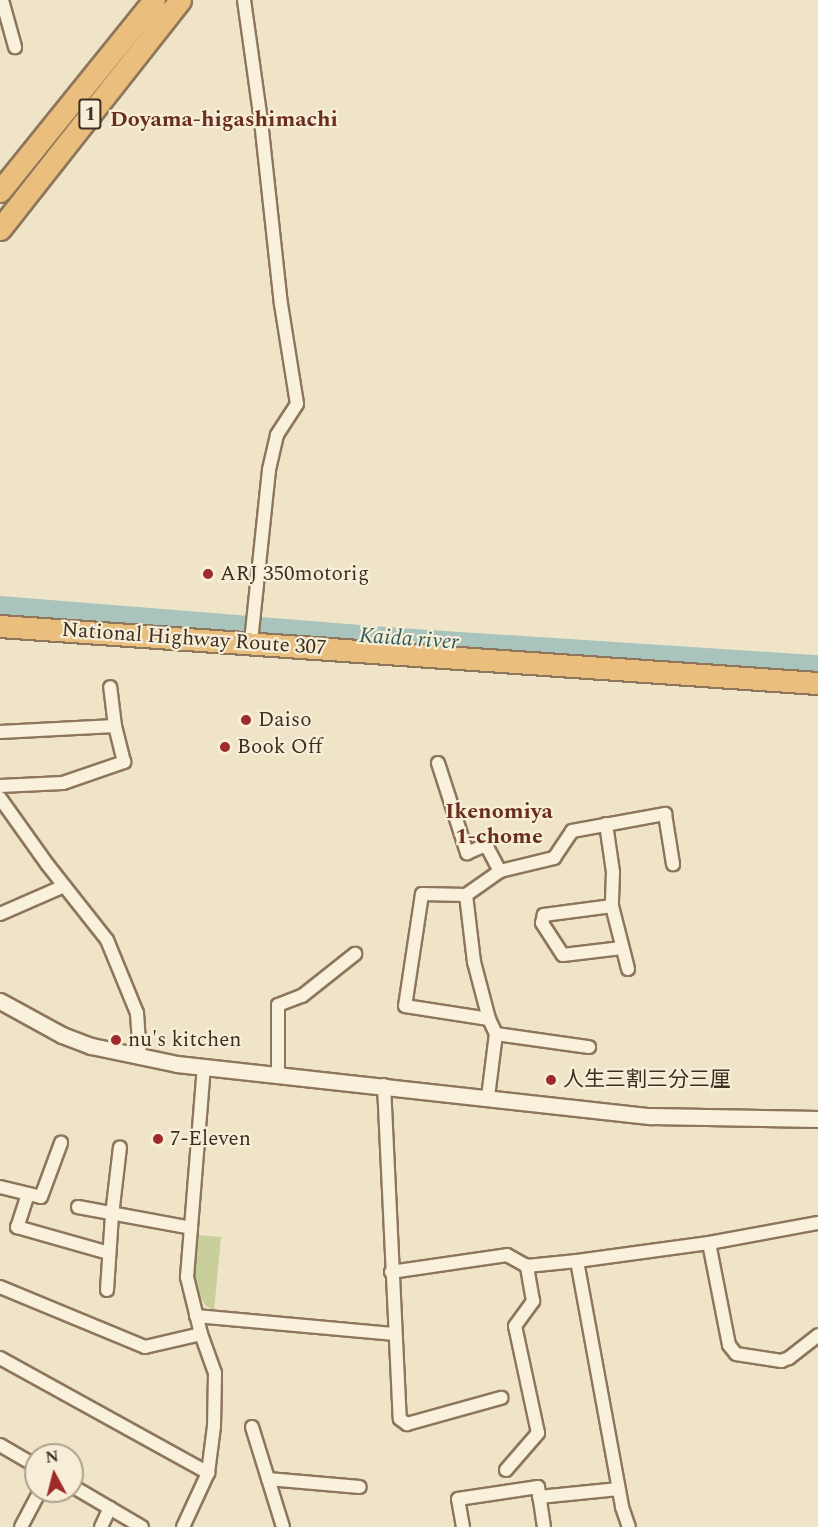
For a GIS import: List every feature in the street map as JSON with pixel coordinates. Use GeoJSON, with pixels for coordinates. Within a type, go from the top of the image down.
{"type":"FeatureCollection","features":[{"type":"Feature","properties":{"kind":"highway","name":"1"},"geometry":{"type":"LineString","coordinates":[[0,191],[154,0]]}},
{"type":"Feature","properties":{"kind":"highway","name":"1"},"geometry":{"type":"LineString","coordinates":[[0,229],[180,0]]}},
{"type":"Feature","properties":{"kind":"highway","name":"National Highway Route 307"},"geometry":{"type":"LineString","coordinates":[[0,626],[818,683]]}},
{"type":"Feature","properties":{"kind":"street"},"geometry":{"type":"LineString","coordinates":[[2,0],[15,47]]}},
{"type":"Feature","properties":{"kind":"street"},"geometry":{"type":"LineString","coordinates":[[244,0],[261,121],[281,304],[297,404],[277,435],[268,470],[251,642]]}},
{"type":"Feature","properties":{"kind":"street"},"geometry":{"type":"LineString","coordinates":[[0,786],[63,783],[124,762],[115,726],[110,687]]}},
{"type":"Feature","properties":{"kind":"street"},"geometry":{"type":"LineString","coordinates":[[0,732],[115,726]]}},
{"type":"Feature","properties":{"kind":"street"},"geometry":{"type":"LineString","coordinates":[[438,763],[467,853],[486,845],[500,871]]}},
{"type":"Feature","properties":{"kind":"street"},"geometry":{"type":"LineString","coordinates":[[0,798],[64,886],[107,940],[137,1013],[140,1058]]}},
{"type":"Feature","properties":{"kind":"street"},"geometry":{"type":"LineString","coordinates":[[489,1019],[405,1006],[422,894],[466,896],[500,871],[554,858],[572,831],[665,814],[673,864]]}},
{"type":"Feature","properties":{"kind":"street"},"geometry":{"type":"LineString","coordinates":[[606,824],[613,872],[612,906],[628,969]]}},
{"type":"Feature","properties":{"kind":"street"},"geometry":{"type":"LineString","coordinates":[[0,914],[64,886]]}},
{"type":"Feature","properties":{"kind":"street"},"geometry":{"type":"LineString","coordinates":[[466,896],[474,962],[489,1019],[496,1034],[488,1097]]}},
{"type":"Feature","properties":{"kind":"street"},"geometry":{"type":"LineString","coordinates":[[612,906],[544,915],[542,923],[563,955],[622,948]]}},
{"type":"Feature","properties":{"kind":"street"},"geometry":{"type":"LineString","coordinates":[[278,1074],[278,1005],[302,996],[355,954]]}},
{"type":"Feature","properties":{"kind":"street"},"geometry":{"type":"LineString","coordinates":[[0,1001],[62,1035],[91,1046],[140,1058],[651,1116],[818,1119]]}},
{"type":"Feature","properties":{"kind":"street"},"geometry":{"type":"LineString","coordinates":[[496,1034],[589,1047]]}},
{"type":"Feature","properties":{"kind":"street"},"geometry":{"type":"LineString","coordinates":[[183,1527],[208,1473],[214,1425],[215,1373],[201,1334],[187,1277],[204,1067]]}},
{"type":"Feature","properties":{"kind":"street"},"geometry":{"type":"LineString","coordinates":[[384,1085],[391,1272],[400,1419],[407,1424],[501,1398]]}},
{"type":"Feature","properties":{"kind":"street"},"geometry":{"type":"LineString","coordinates":[[0,1187],[41,1197],[61,1143]]}},
{"type":"Feature","properties":{"kind":"street"},"geometry":{"type":"LineString","coordinates":[[107,1290],[112,1215],[120,1147]]}},
{"type":"Feature","properties":{"kind":"street"},"geometry":{"type":"LineString","coordinates":[[28,1194],[17,1227],[109,1253]]}},
{"type":"Feature","properties":{"kind":"street"},"geometry":{"type":"LineString","coordinates":[[78,1207],[191,1228]]}},
{"type":"Feature","properties":{"kind":"street"},"geometry":{"type":"LineString","coordinates":[[391,1272],[507,1255],[527,1266],[577,1261],[709,1243],[818,1223]]}},
{"type":"Feature","properties":{"kind":"street"},"geometry":{"type":"LineString","coordinates":[[709,1243],[729,1345],[736,1354],[781,1361],[789,1358],[818,1335]]}},
{"type":"Feature","properties":{"kind":"street"},"geometry":{"type":"LineString","coordinates":[[577,1261],[619,1489],[629,1527]]}},
{"type":"Feature","properties":{"kind":"street"},"geometry":{"type":"LineString","coordinates":[[506,1470],[538,1433],[515,1326],[533,1301],[527,1266]]}},
{"type":"Feature","properties":{"kind":"street"},"geometry":{"type":"LineString","coordinates":[[0,1287],[145,1347],[201,1334]]}},
{"type":"Feature","properties":{"kind":"street"},"geometry":{"type":"LineString","coordinates":[[196,1316],[395,1334]]}},
{"type":"Feature","properties":{"kind":"street"},"geometry":{"type":"LineString","coordinates":[[0,1358],[208,1473]]}},
{"type":"Feature","properties":{"kind":"street"},"geometry":{"type":"LineString","coordinates":[[252,1427],[283,1527]]}},
{"type":"Feature","properties":{"kind":"street"},"geometry":{"type":"LineString","coordinates":[[0,1445],[24,1459]]}},
{"type":"Feature","properties":{"kind":"street"},"geometry":{"type":"LineString","coordinates":[[268,1479],[360,1487]]}},
{"type":"Feature","properties":{"kind":"street"},"geometry":{"type":"LineString","coordinates":[[463,1527],[458,1499],[538,1487],[544,1527]]}},
{"type":"Feature","properties":{"kind":"street"},"geometry":{"type":"LineString","coordinates":[[539,1497],[619,1489]]}},
{"type":"Feature","properties":{"kind":"street"},"geometry":{"type":"LineString","coordinates":[[84,1493],[142,1527]]}},
{"type":"Feature","properties":{"kind":"street"},"geometry":{"type":"LineString","coordinates":[[21,1527],[34,1503]]}},
{"type":"Feature","properties":{"kind":"street"},"geometry":{"type":"LineString","coordinates":[[100,1527],[110,1508]]}},
{"type":"Feature","properties":{"kind":"green space"},"geometry":{"type":"Polygon","coordinates":[[[196,1235],[221,1237],[214,1311],[205,1305],[191,1281],[196,1235]]]}},
{"type":"Feature","properties":{"kind":"waterway","name":"Kaida river"},"geometry":{"type":"LineString","coordinates":[[0,609],[398,641],[818,668]]}},
{"type":"Feature","properties":{"kind":"place","name":"ARJ 350motorig"},"geometry":{"type":"Point","coordinates":[208,574]}},
{"type":"Feature","properties":{"kind":"place","name":"Daiso"},"geometry":{"type":"Point","coordinates":[246,720]}},
{"type":"Feature","properties":{"kind":"place","name":"Book Off"},"geometry":{"type":"Point","coordinates":[225,747]}},
{"type":"Feature","properties":{"kind":"place","name":"nu's kitchen"},"geometry":{"type":"Point","coordinates":[116,1040]}},
{"type":"Feature","properties":{"kind":"place","name":"人生三割三分三厘"},"geometry":{"type":"Point","coordinates":[551,1080]}},
{"type":"Feature","properties":{"kind":"place","name":"7-Eleven"},"geometry":{"type":"Point","coordinates":[158,1139]}},
{"type":"Feature","properties":{"kind":"district","name":"Doyama-higashimachi"},"geometry":{"type":"Point","coordinates":[224,120]}},
{"type":"Feature","properties":{"kind":"district","name":"Ikenomiya 1-chome"},"geometry":{"type":"Point","coordinates":[499,824]}}]}
